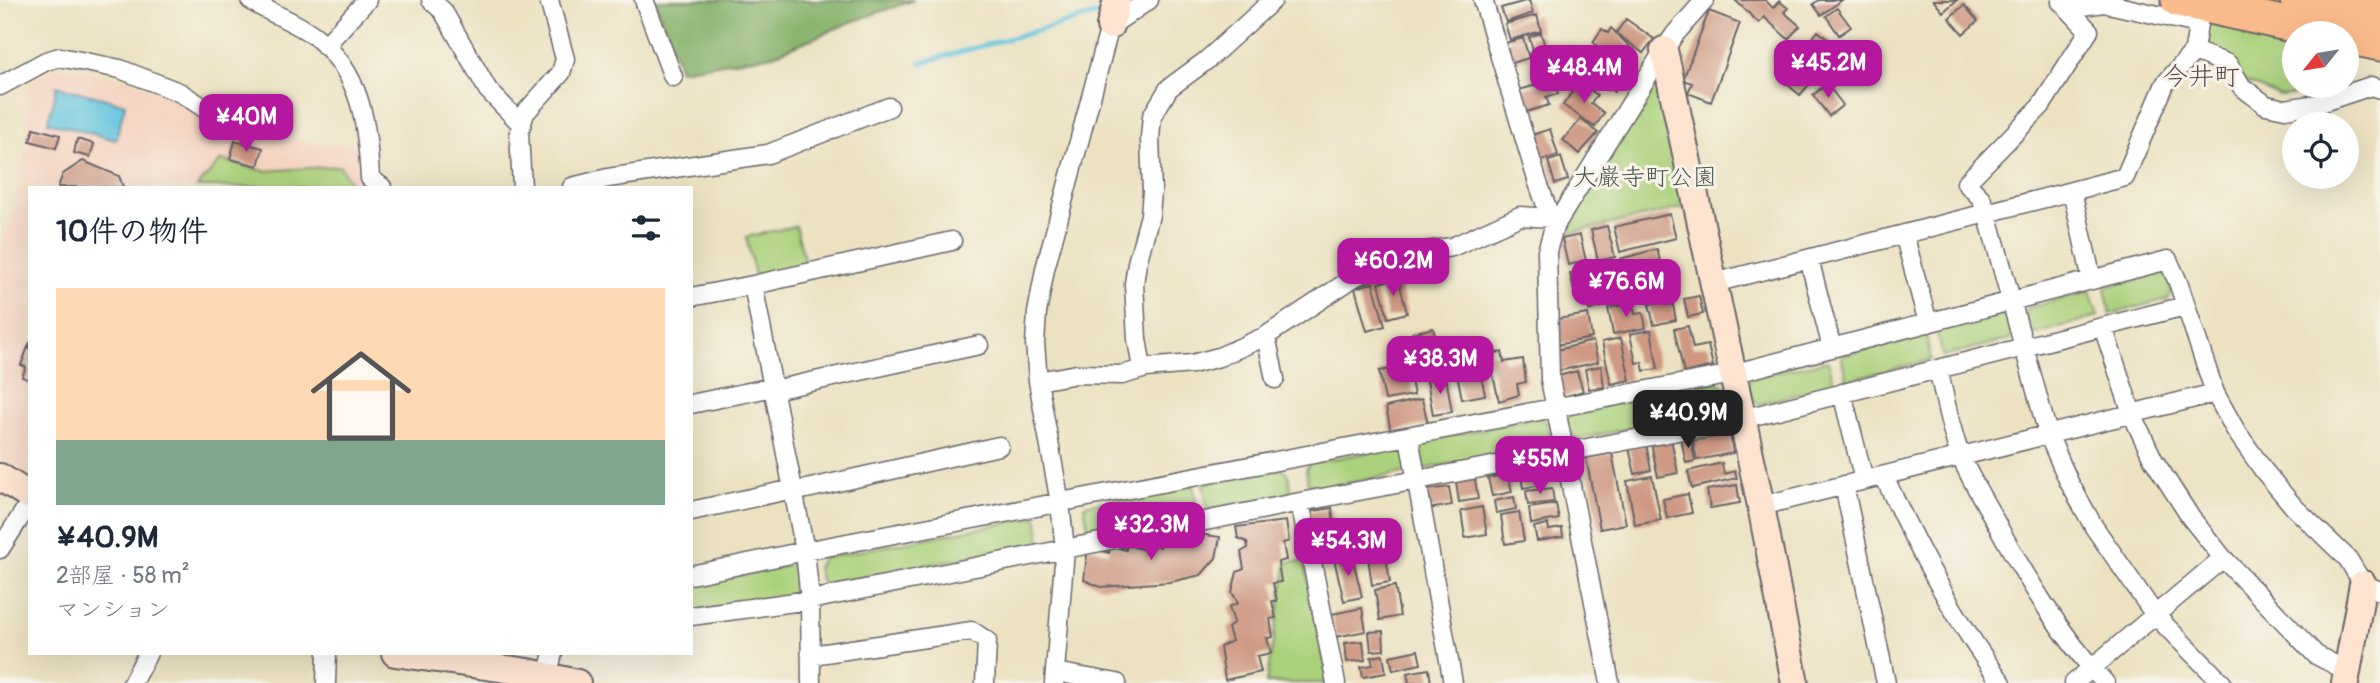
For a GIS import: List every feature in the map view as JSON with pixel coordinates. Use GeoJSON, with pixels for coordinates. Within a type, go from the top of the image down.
{"type":"FeatureCollection","features":[{"type":"Feature","properties":{"kind":"highway"},"geometry":{"type":"LineString","coordinates":[[2178,0],[2282,23]]}},
{"type":"Feature","properties":{"kind":"highway"},"geometry":{"type":"LineString","coordinates":[[2297,0],[2380,14]]}},
{"type":"Feature","properties":{"kind":"highway"},"geometry":{"type":"LineString","coordinates":[[2359,40],[2380,44]]}},
{"type":"Feature","properties":{"kind":"street"},"geometry":{"type":"LineString","coordinates":[[250,0],[316,37],[342,64],[360,98],[368,135],[370,178],[381,186]]}},
{"type":"Feature","properties":{"kind":"street"},"geometry":{"type":"LineString","coordinates":[[325,46],[367,0]]}},
{"type":"Feature","properties":{"kind":"street"},"geometry":{"type":"LineString","coordinates":[[431,0],[443,11],[488,90],[521,124]]}},
{"type":"Feature","properties":{"kind":"street"},"geometry":{"type":"LineString","coordinates":[[522,186],[519,133],[521,124],[525,113],[561,73],[565,59],[549,0]]}},
{"type":"Feature","properties":{"kind":"street"},"geometry":{"type":"LineString","coordinates":[[644,0],[673,77]]}},
{"type":"Feature","properties":{"kind":"street"},"geometry":{"type":"LineString","coordinates":[[1117,0],[1039,298],[1035,343],[1038,382],[1060,503],[1065,550],[1055,678],[1118,683]]}},
{"type":"Feature","properties":{"kind":"street"},"geometry":{"type":"LineString","coordinates":[[1110,26],[1149,0]]}},
{"type":"Feature","properties":{"kind":"street"},"geometry":{"type":"LineString","coordinates":[[1142,369],[1134,284],[1150,215],[1152,116],[1169,88],[1207,60],[1273,0]]}},
{"type":"Feature","properties":{"kind":"street"},"geometry":{"type":"LineString","coordinates":[[1483,0],[1552,222]]}},
{"type":"Feature","properties":{"kind":"street"},"geometry":{"type":"LineString","coordinates":[[1610,683],[1550,379],[1547,251],[1552,222],[1675,34],[1705,0]]}},
{"type":"Feature","properties":{"kind":"street"},"geometry":{"type":"LineString","coordinates":[[1714,283],[2125,177],[2165,84],[2194,51],[2197,24],[2104,3],[2081,6],[2057,1]]}},
{"type":"Feature","properties":{"kind":"street"},"geometry":{"type":"LineString","coordinates":[[2057,1],[2089,31],[2041,106],[1966,183],[1981,198],[1987,213],[2049,434],[2069,482],[2094,527],[2155,615],[2222,683]]}},
{"type":"Feature","properties":{"kind":"street"},"geometry":{"type":"LineString","coordinates":[[1664,50],[1761,506],[1795,683]]}},
{"type":"Feature","properties":{"kind":"street"},"geometry":{"type":"LineString","coordinates":[[2194,51],[2228,64],[2242,87],[2266,105],[2285,109],[2318,104],[2371,86],[2380,89]]}},
{"type":"Feature","properties":{"kind":"street"},"geometry":{"type":"LineString","coordinates":[[0,86],[46,61],[60,58],[120,69],[181,93],[224,121]]}},
{"type":"Feature","properties":{"kind":"street"},"geometry":{"type":"LineString","coordinates":[[576,186],[608,178],[768,154],[888,107]]}},
{"type":"Feature","properties":{"kind":"street"},"geometry":{"type":"LineString","coordinates":[[2071,191],[2092,280]]}},
{"type":"Feature","properties":{"kind":"street"},"geometry":{"type":"LineString","coordinates":[[1038,382],[1077,374],[1122,375],[1142,369],[1207,361],[1266,336],[1356,276],[1425,251],[1452,247],[1520,216],[1552,222]]}},
{"type":"Feature","properties":{"kind":"street"},"geometry":{"type":"LineString","coordinates":[[1904,234],[1928,323]]}},
{"type":"Feature","properties":{"kind":"street"},"geometry":{"type":"LineString","coordinates":[[693,296],[952,241]]}},
{"type":"Feature","properties":{"kind":"street"},"geometry":{"type":"LineString","coordinates":[[1809,259],[1832,348]]}},
{"type":"Feature","properties":{"kind":"street"},"geometry":{"type":"LineString","coordinates":[[693,575],[1060,503],[1289,451],[1409,437],[1732,374],[2168,260],[2215,393],[2236,431],[2294,507],[2348,559],[2371,588],[2346,677],[2316,655],[2223,558],[2191,518],[2153,459],[2132,414],[2103,327]]}},
{"type":"Feature","properties":{"kind":"street"},"geometry":{"type":"LineString","coordinates":[[753,285],[805,551],[810,600],[811,683]]}},
{"type":"Feature","properties":{"kind":"street"},"geometry":{"type":"LineString","coordinates":[[693,616],[810,600],[1300,502],[1742,419],[2185,306]]}},
{"type":"Feature","properties":{"kind":"street"},"geometry":{"type":"LineString","coordinates":[[1266,336],[1275,379]]}},
{"type":"Feature","properties":{"kind":"street"},"geometry":{"type":"LineString","coordinates":[[693,404],[979,345]]}},
{"type":"Feature","properties":{"kind":"street"},"geometry":{"type":"LineString","coordinates":[[1938,369],[1961,456],[2017,560],[2091,668],[2105,683]]}},
{"type":"Feature","properties":{"kind":"street"},"geometry":{"type":"LineString","coordinates":[[1842,393],[1864,481]]}},
{"type":"Feature","properties":{"kind":"street"},"geometry":{"type":"LineString","coordinates":[[1761,506],[2215,393]]}},
{"type":"Feature","properties":{"kind":"street"},"geometry":{"type":"LineString","coordinates":[[1409,437],[1453,683]]}},
{"type":"Feature","properties":{"kind":"street"},"geometry":{"type":"LineString","coordinates":[[693,511],[999,446]]}},
{"type":"Feature","properties":{"kind":"street"},"geometry":{"type":"LineString","coordinates":[[1884,476],[1922,557],[1954,612],[2002,683]]}},
{"type":"Feature","properties":{"kind":"street"},"geometry":{"type":"LineString","coordinates":[[0,477],[28,495]]}},
{"type":"Feature","properties":{"kind":"street"},"geometry":{"type":"LineString","coordinates":[[1844,485],[1886,683]]}},
{"type":"Feature","properties":{"kind":"street"},"geometry":{"type":"LineString","coordinates":[[1300,502],[1336,683]]}},
{"type":"Feature","properties":{"kind":"street"},"geometry":{"type":"LineString","coordinates":[[0,549],[28,505]]}},
{"type":"Feature","properties":{"kind":"street"},"geometry":{"type":"LineString","coordinates":[[2074,683],[2223,558]]}},
{"type":"Feature","properties":{"kind":"street"},"geometry":{"type":"LineString","coordinates":[[812,655],[972,631],[987,641],[985,683]]}},
{"type":"Feature","properties":{"kind":"street"},"geometry":{"type":"LineString","coordinates":[[132,683],[147,655]]}},
{"type":"Feature","properties":{"kind":"street"},"geometry":{"type":"LineString","coordinates":[[326,683],[327,655]]}},
{"type":"Feature","properties":{"kind":"street"},"geometry":{"type":"LineString","coordinates":[[421,655],[551,665],[577,683]]}},
{"type":"Feature","properties":{"kind":"shaded area"},"geometry":{"type":"Polygon","coordinates":[[[56,68],[124,78],[257,136],[362,147],[364,184],[367,186],[28,186],[28,477],[0,459],[0,253],[17,202],[27,143],[30,81],[56,68]]]}},
{"type":"Feature","properties":{"kind":"green space"},"geometry":{"type":"Polygon","coordinates":[[[655,0],[914,0],[851,22],[773,55],[680,70],[655,0]]]}},
{"type":"Feature","properties":{"kind":"green space"},"geometry":{"type":"Polygon","coordinates":[[[2205,18],[2282,34],[2282,96],[2246,82],[2208,49],[2203,39],[2205,18]]]}},
{"type":"Feature","properties":{"kind":"green space","name":"大巌寺町公園"},"geometry":{"type":"Polygon","coordinates":[[[1656,81],[1663,81],[1690,206],[1569,233],[1582,204],[1656,81]]]}},
{"type":"Feature","properties":{"kind":"green space"},"geometry":{"type":"Polygon","coordinates":[[[221,160],[265,171],[340,166],[352,186],[198,186],[221,160]]]}},
{"type":"Feature","properties":{"kind":"green space"},"geometry":{"type":"Polygon","coordinates":[[[796,226],[806,268],[756,279],[746,237],[796,226]]]}},
{"type":"Feature","properties":{"kind":"green space"},"geometry":{"type":"Polygon","coordinates":[[[2162,273],[2167,276],[2172,292],[2168,299],[2110,314],[2105,287],[2162,273]]]}},
{"type":"Feature","properties":{"kind":"green space"},"geometry":{"type":"Polygon","coordinates":[[[2090,291],[2098,316],[2036,334],[2028,329],[2025,313],[2028,308],[2090,291]]]}},
{"type":"Feature","properties":{"kind":"green space"},"geometry":{"type":"Polygon","coordinates":[[[2002,314],[2009,317],[2013,332],[2010,339],[1943,356],[1936,331],[2002,314]]]}},
{"type":"Feature","properties":{"kind":"green space"},"geometry":{"type":"Polygon","coordinates":[[[1926,334],[1931,360],[1847,380],[1841,356],[1926,334]]]}},
{"type":"Feature","properties":{"kind":"green space"},"geometry":{"type":"Polygon","coordinates":[[[1828,361],[1835,384],[1759,404],[1750,397],[1748,385],[1752,377],[1828,361]]]}},
{"type":"Feature","properties":{"kind":"green space"},"geometry":{"type":"Polygon","coordinates":[[[1717,382],[1728,389],[1731,401],[1722,410],[1577,439],[1566,432],[1565,420],[1571,412],[1717,382]]]}},
{"type":"Feature","properties":{"kind":"green space"},"geometry":{"type":"Polygon","coordinates":[[[1540,417],[1548,424],[1550,436],[1544,446],[1423,469],[1419,442],[1540,417]]]}},
{"type":"Feature","properties":{"kind":"green space"},"geometry":{"type":"Polygon","coordinates":[[[1404,446],[1409,472],[1318,488],[1308,483],[1306,470],[1310,463],[1404,446]]]}},
{"type":"Feature","properties":{"kind":"green space"},"geometry":{"type":"Polygon","coordinates":[[[1283,469],[1288,474],[1291,488],[1287,495],[1208,510],[1203,484],[1283,469]]]}},
{"type":"Feature","properties":{"kind":"green space"},"geometry":{"type":"Polygon","coordinates":[[[1193,485],[1198,512],[1089,533],[1084,505],[1193,485]]]}},
{"type":"Feature","properties":{"kind":"green space"},"geometry":{"type":"Polygon","coordinates":[[[1037,517],[1041,544],[824,584],[820,579],[817,567],[823,558],[1037,517]]]}},
{"type":"Feature","properties":{"kind":"green space"},"geometry":{"type":"Polygon","coordinates":[[[1304,561],[1329,683],[1266,683],[1287,562],[1304,561]]]}},
{"type":"Feature","properties":{"kind":"green space"},"geometry":{"type":"Polygon","coordinates":[[[799,564],[802,567],[800,597],[693,611],[693,584],[799,564]]]}},
{"type":"Feature","properties":{"kind":"water"},"geometry":{"type":"Polygon","coordinates":[[[57,86],[125,104],[116,140],[48,122],[57,86]]]}},
{"type":"Feature","properties":{"kind":"building"},"geometry":{"type":"Polygon","coordinates":[[[1529,0],[1533,13],[1506,22],[1501,8],[1529,0]]]}},
{"type":"Feature","properties":{"kind":"building"},"geometry":{"type":"Polygon","coordinates":[[[1735,0],[1765,0],[1773,8],[1779,1],[1788,8],[1784,12],[1800,26],[1788,39],[1764,17],[1759,23],[1735,0]]]}},
{"type":"Feature","properties":{"kind":"building"},"geometry":{"type":"Polygon","coordinates":[[[1819,0],[1842,0],[1821,15],[1813,4],[1819,0]]]}},
{"type":"Feature","properties":{"kind":"building"},"geometry":{"type":"Polygon","coordinates":[[[1933,0],[1957,0],[1943,12],[1933,0]]]}},
{"type":"Feature","properties":{"kind":"building"},"geometry":{"type":"Polygon","coordinates":[[[1964,5],[1978,21],[1963,34],[1949,18],[1964,5]]]}},
{"type":"Feature","properties":{"kind":"building"},"geometry":{"type":"Polygon","coordinates":[[[1837,8],[1851,27],[1839,35],[1826,16],[1837,8]]]}},
{"type":"Feature","properties":{"kind":"building"},"geometry":{"type":"Polygon","coordinates":[[[1709,11],[1740,23],[1711,102],[1688,93],[1692,83],[1683,80],[1709,11]]]}},
{"type":"Feature","properties":{"kind":"building"},"geometry":{"type":"Polygon","coordinates":[[[1537,15],[1541,31],[1510,40],[1505,24],[1537,15]]]}},
{"type":"Feature","properties":{"kind":"building"},"geometry":{"type":"Polygon","coordinates":[[[1626,19],[1654,39],[1643,53],[1616,33],[1626,19]]]}},
{"type":"Feature","properties":{"kind":"building"},"geometry":{"type":"Polygon","coordinates":[[[1611,28],[1632,49],[1620,65],[1593,42],[1602,29],[1608,33],[1611,28]]]}},
{"type":"Feature","properties":{"kind":"building"},"geometry":{"type":"Polygon","coordinates":[[[1818,31],[1834,44],[1828,51],[1833,55],[1823,68],[1802,51],[1818,31]]]}},
{"type":"Feature","properties":{"kind":"building"},"geometry":{"type":"Polygon","coordinates":[[[1541,33],[1547,54],[1535,57],[1529,37],[1541,33]]]}},
{"type":"Feature","properties":{"kind":"building"},"geometry":{"type":"Polygon","coordinates":[[[1523,38],[1529,58],[1511,63],[1505,43],[1523,38]]]}},
{"type":"Feature","properties":{"kind":"building"},"geometry":{"type":"Polygon","coordinates":[[[1549,55],[1556,77],[1542,81],[1535,60],[1549,55]]]}},
{"type":"Feature","properties":{"kind":"building"},"geometry":{"type":"Polygon","coordinates":[[[1795,61],[1815,78],[1800,95],[1781,79],[1795,61]]]}},
{"type":"Feature","properties":{"kind":"building"},"geometry":{"type":"Polygon","coordinates":[[[1611,64],[1626,75],[1614,92],[1599,81],[1611,64]]]}},
{"type":"Feature","properties":{"kind":"building"},"geometry":{"type":"Polygon","coordinates":[[[1554,80],[1558,94],[1546,97],[1549,105],[1526,112],[1519,90],[1554,80]]]}},
{"type":"Feature","properties":{"kind":"building"},"geometry":{"type":"Polygon","coordinates":[[[1579,82],[1597,95],[1591,103],[1604,113],[1595,127],[1563,105],[1579,82]]]}},
{"type":"Feature","properties":{"kind":"building"},"geometry":{"type":"Polygon","coordinates":[[[1827,84],[1843,105],[1829,116],[1813,95],[1827,84]]]}},
{"type":"Feature","properties":{"kind":"building"},"geometry":{"type":"Polygon","coordinates":[[[1581,119],[1598,133],[1579,154],[1563,140],[1581,119]]]}},
{"type":"Feature","properties":{"kind":"building"},"geometry":{"type":"Polygon","coordinates":[[[34,128],[60,135],[56,148],[30,141],[34,128]]]}},
{"type":"Feature","properties":{"kind":"building"},"geometry":{"type":"Polygon","coordinates":[[[1550,129],[1558,155],[1540,161],[1532,135],[1550,129]]]}},
{"type":"Feature","properties":{"kind":"building"},"geometry":{"type":"Polygon","coordinates":[[[77,139],[94,144],[90,157],[74,153],[77,139]]]}},
{"type":"Feature","properties":{"kind":"building"},"geometry":{"type":"Polygon","coordinates":[[[235,141],[263,148],[258,166],[230,159],[235,141]]]}},
{"type":"Feature","properties":{"kind":"building"},"geometry":{"type":"Polygon","coordinates":[[[1561,157],[1568,180],[1555,184],[1548,161],[1561,157]]]}},
{"type":"Feature","properties":{"kind":"building"},"geometry":{"type":"Polygon","coordinates":[[[83,161],[119,176],[123,186],[58,186],[63,174],[83,161]]]}},
{"type":"Feature","properties":{"kind":"building"},"geometry":{"type":"Polygon","coordinates":[[[1670,214],[1676,238],[1620,252],[1614,227],[1670,214]]]}},
{"type":"Feature","properties":{"kind":"building"},"geometry":{"type":"Polygon","coordinates":[[[1607,226],[1615,257],[1598,261],[1591,230],[1607,226]]]}},
{"type":"Feature","properties":{"kind":"building"},"geometry":{"type":"Polygon","coordinates":[[[1580,235],[1586,261],[1568,265],[1562,239],[1580,235]]]}},
{"type":"Feature","properties":{"kind":"building"},"geometry":{"type":"Polygon","coordinates":[[[1657,249],[1663,273],[1626,282],[1620,259],[1657,249]]]}},
{"type":"Feature","properties":{"kind":"building"},"geometry":{"type":"Polygon","coordinates":[[[1596,268],[1600,284],[1574,290],[1570,274],[1596,268]]]}},
{"type":"Feature","properties":{"kind":"building"},"geometry":{"type":"Polygon","coordinates":[[[1398,278],[1407,313],[1388,318],[1379,283],[1398,278]]]}},
{"type":"Feature","properties":{"kind":"building"},"geometry":{"type":"Polygon","coordinates":[[[1373,283],[1385,326],[1367,331],[1355,288],[1373,283]]]}},
{"type":"Feature","properties":{"kind":"building"},"geometry":{"type":"Polygon","coordinates":[[[1605,290],[1609,304],[1589,310],[1584,295],[1605,290]]]}},
{"type":"Feature","properties":{"kind":"building"},"geometry":{"type":"Polygon","coordinates":[[[1699,296],[1703,314],[1688,317],[1684,299],[1699,296]]]}},
{"type":"Feature","properties":{"kind":"building"},"geometry":{"type":"Polygon","coordinates":[[[1672,300],[1676,320],[1654,325],[1649,304],[1672,300]]]}},
{"type":"Feature","properties":{"kind":"building"},"geometry":{"type":"Polygon","coordinates":[[[1633,303],[1635,314],[1643,313],[1646,328],[1613,334],[1608,308],[1633,303]]]}},
{"type":"Feature","properties":{"kind":"building"},"geometry":{"type":"Polygon","coordinates":[[[1588,314],[1592,338],[1556,345],[1551,320],[1588,314]]]}},
{"type":"Feature","properties":{"kind":"building"},"geometry":{"type":"Polygon","coordinates":[[[1688,326],[1693,348],[1708,345],[1713,366],[1684,373],[1674,329],[1688,326]]]}},
{"type":"Feature","properties":{"kind":"building"},"geometry":{"type":"Polygon","coordinates":[[[1433,328],[1439,349],[1418,354],[1412,333],[1433,328]]]}},
{"type":"Feature","properties":{"kind":"building"},"geometry":{"type":"Polygon","coordinates":[[[1651,330],[1658,369],[1644,371],[1642,362],[1636,363],[1630,334],[1651,330]]]}},
{"type":"Feature","properties":{"kind":"building"},"geometry":{"type":"Polygon","coordinates":[[[1621,338],[1630,380],[1611,384],[1602,342],[1621,338]]]}},
{"type":"Feature","properties":{"kind":"building"},"geometry":{"type":"Polygon","coordinates":[[[1593,341],[1598,362],[1558,371],[1553,351],[1593,341]]]}},
{"type":"Feature","properties":{"kind":"building"},"geometry":{"type":"Polygon","coordinates":[[[28,347],[28,379],[22,377],[26,367],[21,365],[28,347]]]}},
{"type":"Feature","properties":{"kind":"building"},"geometry":{"type":"Polygon","coordinates":[[[1502,352],[1504,362],[1523,359],[1526,382],[1517,384],[1519,395],[1499,401],[1488,354],[1502,352]]]}},
{"type":"Feature","properties":{"kind":"building"},"geometry":{"type":"Polygon","coordinates":[[[1479,364],[1485,395],[1462,399],[1456,368],[1479,364]]]}},
{"type":"Feature","properties":{"kind":"building"},"geometry":{"type":"Polygon","coordinates":[[[1408,366],[1414,395],[1385,400],[1379,371],[1408,366]]]}},
{"type":"Feature","properties":{"kind":"building"},"geometry":{"type":"Polygon","coordinates":[[[1601,366],[1604,387],[1589,389],[1585,369],[1601,366]]]}},
{"type":"Feature","properties":{"kind":"building"},"geometry":{"type":"Polygon","coordinates":[[[1577,371],[1583,391],[1561,398],[1555,377],[1577,371]]]}},
{"type":"Feature","properties":{"kind":"building"},"geometry":{"type":"Polygon","coordinates":[[[1446,377],[1452,412],[1433,415],[1427,380],[1446,377]]]}},
{"type":"Feature","properties":{"kind":"building"},"geometry":{"type":"Polygon","coordinates":[[[1422,399],[1428,424],[1391,432],[1386,407],[1422,399]]]}},
{"type":"Feature","properties":{"kind":"building"},"geometry":{"type":"Polygon","coordinates":[[[1730,434],[1733,453],[1697,460],[1693,441],[1730,434]]]}},
{"type":"Feature","properties":{"kind":"building"},"geometry":{"type":"Polygon","coordinates":[[[1690,437],[1695,461],[1686,463],[1681,439],[1690,437]]]}},
{"type":"Feature","properties":{"kind":"building"},"geometry":{"type":"Polygon","coordinates":[[[1671,439],[1678,473],[1658,477],[1651,443],[1671,439]]]}},
{"type":"Feature","properties":{"kind":"building"},"geometry":{"type":"Polygon","coordinates":[[[1646,444],[1651,470],[1635,474],[1629,448],[1646,444]]]}},
{"type":"Feature","properties":{"kind":"building"},"geometry":{"type":"Polygon","coordinates":[[[1612,453],[1626,524],[1600,529],[1586,458],[1612,453]]]}},
{"type":"Feature","properties":{"kind":"building"},"geometry":{"type":"Polygon","coordinates":[[[1722,463],[1724,474],[1735,471],[1737,478],[1692,488],[1688,471],[1722,463]]]}},
{"type":"Feature","properties":{"kind":"building"},"geometry":{"type":"Polygon","coordinates":[[[1538,465],[1542,485],[1523,488],[1520,468],[1538,465]]]}},
{"type":"Feature","properties":{"kind":"building"},"geometry":{"type":"Polygon","coordinates":[[[1508,474],[1512,492],[1492,496],[1488,478],[1508,474]]]}},
{"type":"Feature","properties":{"kind":"building"},"geometry":{"type":"Polygon","coordinates":[[[1652,476],[1661,520],[1635,525],[1627,481],[1652,476]]]}},
{"type":"Feature","properties":{"kind":"building"},"geometry":{"type":"Polygon","coordinates":[[[1475,479],[1478,499],[1459,502],[1456,482],[1475,479]]]}},
{"type":"Feature","properties":{"kind":"building"},"geometry":{"type":"Polygon","coordinates":[[[1737,485],[1740,503],[1710,508],[1707,490],[1737,485]]]}},
{"type":"Feature","properties":{"kind":"building"},"geometry":{"type":"Polygon","coordinates":[[[1449,487],[1452,505],[1428,509],[1426,490],[1449,487]]]}},
{"type":"Feature","properties":{"kind":"building"},"geometry":{"type":"Polygon","coordinates":[[[1552,488],[1554,502],[1528,505],[1526,491],[1552,488]]]}},
{"type":"Feature","properties":{"kind":"building"},"geometry":{"type":"Polygon","coordinates":[[[1688,494],[1692,513],[1667,518],[1663,499],[1688,494]]]}},
{"type":"Feature","properties":{"kind":"building"},"geometry":{"type":"Polygon","coordinates":[[[1514,497],[1516,509],[1496,513],[1494,501],[1514,497]]]}},
{"type":"Feature","properties":{"kind":"building"},"geometry":{"type":"Polygon","coordinates":[[[1556,504],[1559,519],[1531,524],[1529,508],[1556,504]]]}},
{"type":"Feature","properties":{"kind":"building"},"geometry":{"type":"Polygon","coordinates":[[[1482,507],[1487,534],[1465,538],[1461,511],[1482,507]]]}},
{"type":"Feature","properties":{"kind":"building"},"geometry":{"type":"Polygon","coordinates":[[[1332,508],[1334,524],[1310,528],[1307,512],[1332,508]]]}},
{"type":"Feature","properties":{"kind":"building"},"geometry":{"type":"Polygon","coordinates":[[[1519,512],[1524,541],[1505,544],[1501,515],[1519,512]]]}},
{"type":"Feature","properties":{"kind":"building"},"geometry":{"type":"Polygon","coordinates":[[[1286,521],[1289,541],[1283,543],[1286,560],[1278,562],[1281,582],[1273,583],[1277,601],[1272,601],[1276,618],[1270,619],[1273,637],[1267,638],[1271,653],[1257,656],[1261,672],[1225,680],[1220,647],[1232,641],[1228,628],[1234,622],[1229,607],[1238,603],[1232,592],[1237,572],[1244,569],[1241,552],[1248,548],[1247,542],[1238,538],[1236,527],[1286,521]]]}},
{"type":"Feature","properties":{"kind":"building"},"geometry":{"type":"Polygon","coordinates":[[[1548,524],[1549,530],[1562,528],[1563,537],[1537,541],[1534,527],[1548,524]]]}},
{"type":"Feature","properties":{"kind":"building"},"geometry":{"type":"Polygon","coordinates":[[[1198,534],[1220,537],[1216,558],[1201,575],[1170,582],[1101,587],[1084,580],[1088,547],[1109,553],[1110,546],[1126,550],[1127,545],[1142,549],[1144,542],[1160,547],[1161,540],[1178,544],[1180,536],[1198,541],[1198,534]]]}},
{"type":"Feature","properties":{"kind":"building"},"geometry":{"type":"Polygon","coordinates":[[[1385,549],[1390,582],[1372,585],[1367,551],[1385,549]]]}},
{"type":"Feature","properties":{"kind":"building"},"geometry":{"type":"Polygon","coordinates":[[[1352,555],[1362,597],[1344,601],[1334,559],[1352,555]]]}},
{"type":"Feature","properties":{"kind":"building"},"geometry":{"type":"Polygon","coordinates":[[[1395,586],[1400,616],[1380,620],[1375,590],[1395,586]]]}},
{"type":"Feature","properties":{"kind":"building"},"geometry":{"type":"Polygon","coordinates":[[[1362,608],[1366,631],[1336,637],[1332,614],[1362,608]]]}},
{"type":"Feature","properties":{"kind":"building"},"geometry":{"type":"Polygon","coordinates":[[[1383,631],[1384,650],[1371,651],[1369,632],[1383,631]]]}},
{"type":"Feature","properties":{"kind":"building"},"geometry":{"type":"Polygon","coordinates":[[[1363,641],[1365,660],[1347,662],[1345,643],[1363,641]]]}},
{"type":"Feature","properties":{"kind":"building"},"geometry":{"type":"Polygon","coordinates":[[[1418,650],[1421,664],[1393,670],[1390,656],[1418,650]]]}},
{"type":"Feature","properties":{"kind":"building"},"geometry":{"type":"Polygon","coordinates":[[[1383,655],[1386,673],[1363,677],[1361,667],[1373,665],[1371,657],[1383,655]]]}},
{"type":"Feature","properties":{"kind":"building"},"geometry":{"type":"Polygon","coordinates":[[[1429,669],[1431,683],[1409,683],[1407,673],[1429,669]]]}},
{"type":"Feature","properties":{"kind":"waterway"},"geometry":{"type":"LineString","coordinates":[[920,63],[1105,12]]}},
{"type":"Feature","properties":{"kind":"district","name":"今井町"},"geometry":{"type":"Point","coordinates":[2201,76]}}]}
